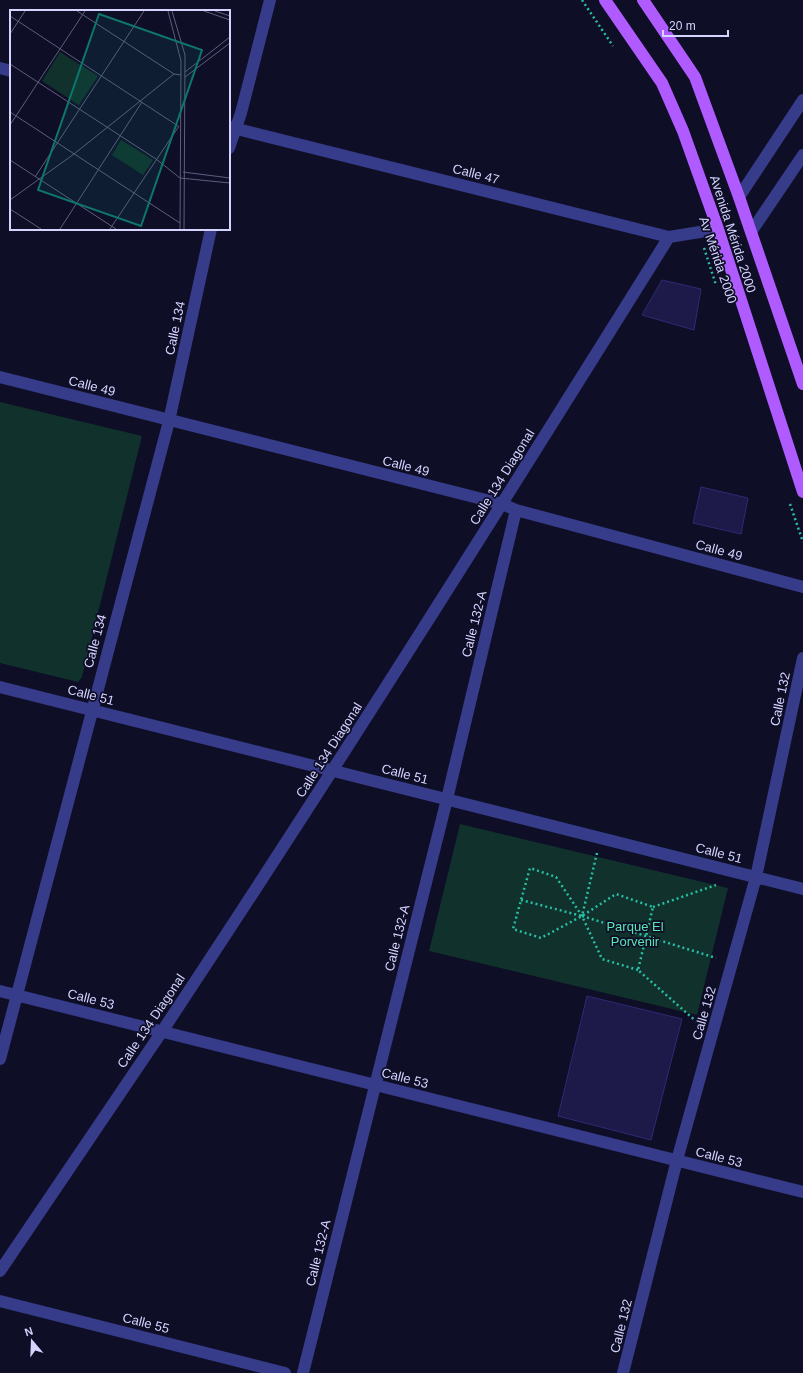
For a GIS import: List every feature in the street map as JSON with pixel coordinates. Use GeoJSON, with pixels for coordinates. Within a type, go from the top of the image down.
{"type":"FeatureCollection","features":[{"type":"Feature","properties":{"kind":"main road","name":"Avenida Mérida 2000"},"geometry":{"type":"LineString","coordinates":[[605,0],[662,83],[683,131],[718,229],[803,492]]}},
{"type":"Feature","properties":{"kind":"main road","name":"Avenida Mérida 2000"},"geometry":{"type":"LineString","coordinates":[[643,0],[696,77],[740,197],[803,384]]}},
{"type":"Feature","properties":{"kind":"street"},"geometry":{"type":"LineString","coordinates":[[230,141],[232,127],[241,113],[270,0]]}},
{"type":"Feature","properties":{"kind":"street"},"geometry":{"type":"LineString","coordinates":[[0,68],[10,71]]}},
{"type":"Feature","properties":{"kind":"street"},"geometry":{"type":"LineString","coordinates":[[740,197],[803,100]]}},
{"type":"Feature","properties":{"kind":"street","name":"Calle 47"},"geometry":{"type":"LineString","coordinates":[[232,127],[668,237],[718,229]]}},
{"type":"Feature","properties":{"kind":"street"},"geometry":{"type":"LineString","coordinates":[[751,232],[803,155]]}},
{"type":"Feature","properties":{"kind":"street","name":"Calle 134"},"geometry":{"type":"LineString","coordinates":[[0,1059],[91,710],[169,421],[211,230]]}},
{"type":"Feature","properties":{"kind":"street","name":"Calle 134 Diagonal"},"geometry":{"type":"LineString","coordinates":[[0,1271],[162,1031],[333,770],[502,504],[668,237]]}},
{"type":"Feature","properties":{"kind":"street","name":"Calle 49"},"geometry":{"type":"LineString","coordinates":[[0,377],[169,421],[502,504],[516,510],[803,586]]}},
{"type":"Feature","properties":{"kind":"street","name":"Calle 132-A"},"geometry":{"type":"LineString","coordinates":[[303,1373],[446,799],[516,510]]}},
{"type":"Feature","properties":{"kind":"street","name":"Calle 132"},"geometry":{"type":"LineString","coordinates":[[623,1373],[678,1160],[756,877],[803,658]]}},
{"type":"Feature","properties":{"kind":"street","name":"Calle 51"},"geometry":{"type":"LineString","coordinates":[[0,687],[601,837],[803,890]]}},
{"type":"Feature","properties":{"kind":"street","name":"Calle 53"},"geometry":{"type":"LineString","coordinates":[[0,991],[803,1192]]}},
{"type":"Feature","properties":{"kind":"street","name":"Calle 55"},"geometry":{"type":"LineString","coordinates":[[0,1301],[285,1373]]}},
{"type":"Feature","properties":{"kind":"path"},"geometry":{"type":"LineString","coordinates":[[582,0],[614,47]]}},
{"type":"Feature","properties":{"kind":"path","name":"Av Mérida 2000"},"geometry":{"type":"LineString","coordinates":[[698,232],[719,292]]}},
{"type":"Feature","properties":{"kind":"path"},"geometry":{"type":"LineString","coordinates":[[788,497],[803,542]]}},
{"type":"Feature","properties":{"kind":"path"},"geometry":{"type":"LineString","coordinates":[[582,916],[601,837]]}},
{"type":"Feature","properties":{"kind":"path"},"geometry":{"type":"LineString","coordinates":[[712,1035],[638,970],[602,959],[582,916],[556,877],[530,868],[513,930],[541,938],[582,916],[616,894],[653,907],[718,884]]}},
{"type":"Feature","properties":{"kind":"path"},"geometry":{"type":"LineString","coordinates":[[521,900],[582,916],[732,963]]}},
{"type":"Feature","properties":{"kind":"path"},"geometry":{"type":"LineString","coordinates":[[638,970],[653,907]]}},
{"type":"Feature","properties":{"kind":"green space"},"geometry":{"type":"Polygon","coordinates":[[[0,402],[142,436],[82,677],[78,682],[0,663],[0,402]]]}},
{"type":"Feature","properties":{"kind":"green space","name":"Parque El Porvenir"},"geometry":{"type":"Polygon","coordinates":[[[460,824],[728,888],[697,1015],[429,951],[460,824]]]}},
{"type":"Feature","properties":{"kind":"building"},"geometry":{"type":"Polygon","coordinates":[[[662,280],[701,289],[694,330],[642,315],[662,280]]]}},
{"type":"Feature","properties":{"kind":"building"},"geometry":{"type":"Polygon","coordinates":[[[701,487],[748,498],[741,534],[693,523],[701,487]]]}},
{"type":"Feature","properties":{"kind":"building"},"geometry":{"type":"Polygon","coordinates":[[[587,996],[682,1019],[651,1140],[558,1116],[587,996]]]}}]}
